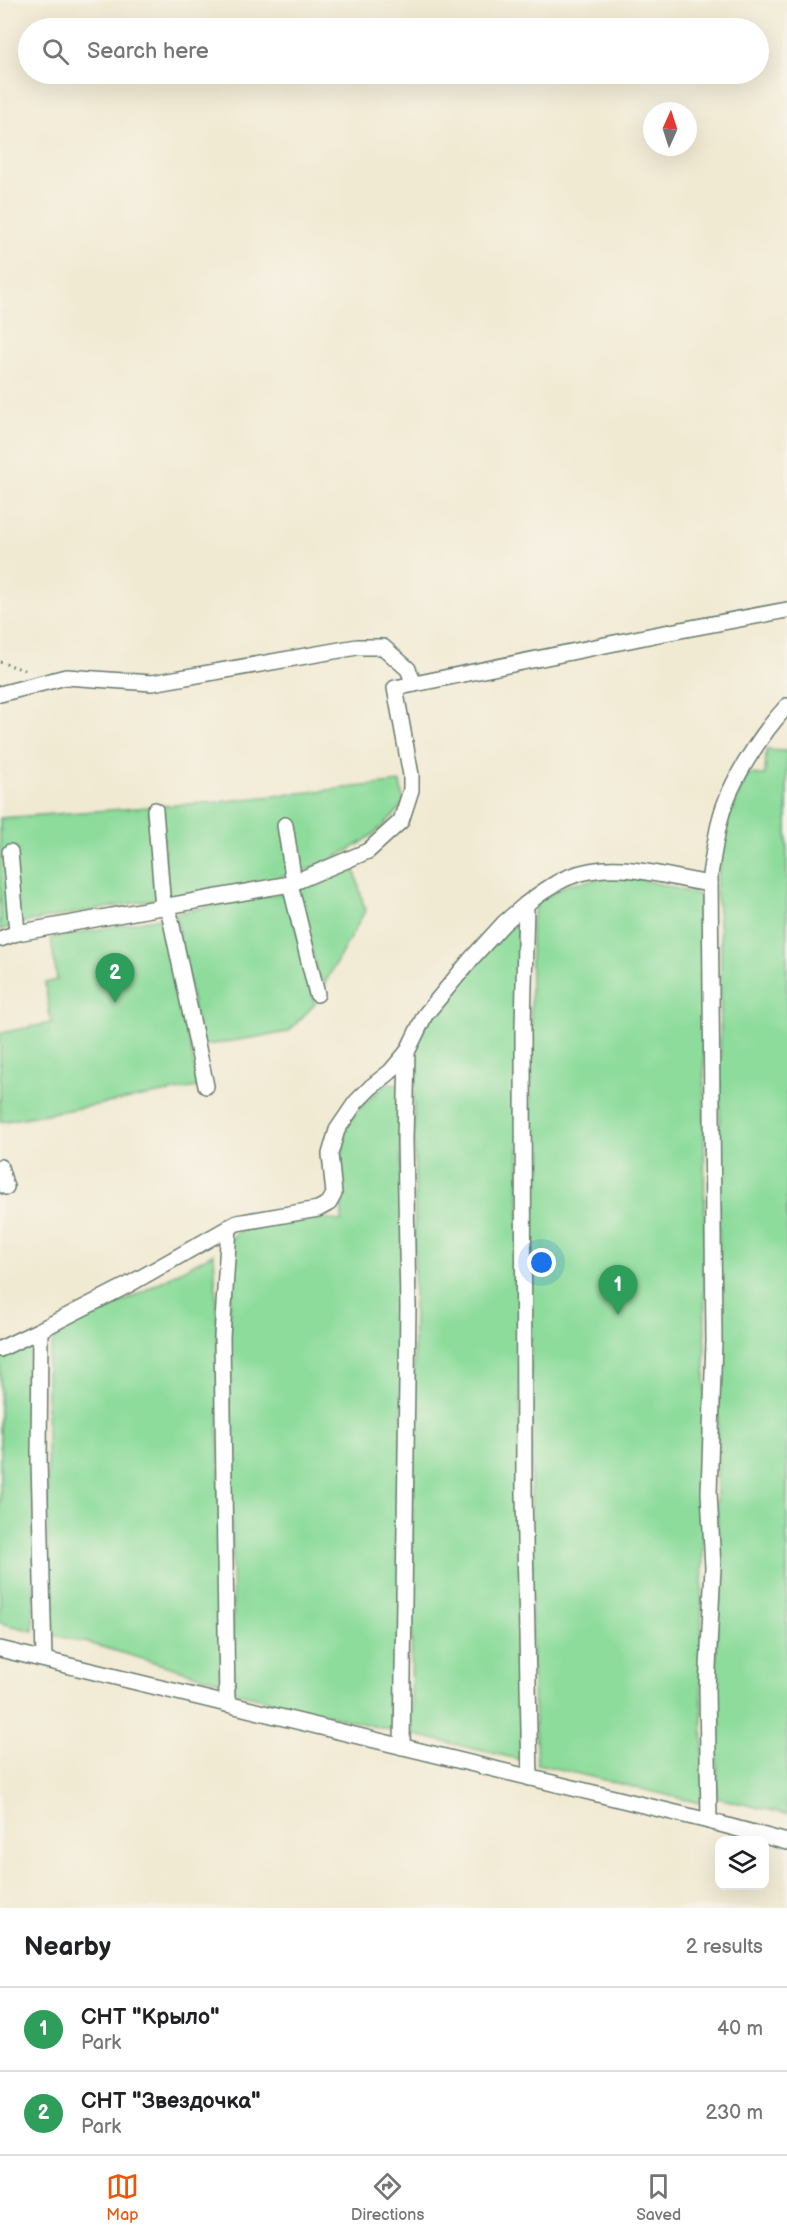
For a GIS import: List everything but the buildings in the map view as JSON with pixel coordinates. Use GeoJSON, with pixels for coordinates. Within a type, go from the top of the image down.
{"type":"FeatureCollection","features":[{"type":"Feature","properties":{"kind":"street"},"geometry":{"type":"LineString","coordinates":[[0,939],[17,933],[166,908],[292,883],[368,851],[401,821],[408,802],[411,775],[395,688],[654,634],[787,610]]}},
{"type":"Feature","properties":{"kind":"street"},"geometry":{"type":"LineString","coordinates":[[0,694],[66,677],[152,683],[357,648],[383,647],[408,669],[414,684]]}},
{"type":"Feature","properties":{"kind":"street"},"geometry":{"type":"LineString","coordinates":[[709,1821],[707,1688],[713,1567],[709,1493],[714,1341],[710,884],[721,814],[741,769],[772,722],[787,706]]}},
{"type":"Feature","properties":{"kind":"street"},"geometry":{"type":"LineString","coordinates":[[155,810],[166,908],[206,1086]]}},
{"type":"Feature","properties":{"kind":"street"},"geometry":{"type":"LineString","coordinates":[[285,825],[292,883],[317,994]]}},
{"type":"Feature","properties":{"kind":"street"},"geometry":{"type":"LineString","coordinates":[[10,852],[17,933]]}},
{"type":"Feature","properties":{"kind":"street"},"geometry":{"type":"LineString","coordinates":[[0,1349],[128,1286],[237,1223],[318,1209],[329,1203],[334,1194],[330,1154],[337,1130],[356,1102],[370,1087],[390,1072],[407,1052],[425,1015],[472,958],[504,923],[553,885],[568,877],[608,868],[634,868],[710,884]]}},
{"type":"Feature","properties":{"kind":"street"},"geometry":{"type":"LineString","coordinates":[[526,904],[523,1027],[524,1470],[530,1778]]}},
{"type":"Feature","properties":{"kind":"street"},"geometry":{"type":"LineString","coordinates":[[402,1747],[408,1329],[405,1139],[407,1052]]}},
{"type":"Feature","properties":{"kind":"street"},"geometry":{"type":"LineString","coordinates":[[0,1167],[6,1187]]}},
{"type":"Feature","properties":{"kind":"street"},"geometry":{"type":"LineString","coordinates":[[226,1704],[222,1337],[229,1227]]}},
{"type":"Feature","properties":{"kind":"street"},"geometry":{"type":"LineString","coordinates":[[40,1330],[39,1426],[44,1659]]}},
{"type":"Feature","properties":{"kind":"street"},"geometry":{"type":"LineString","coordinates":[[0,1649],[709,1821],[787,1842]]}},
{"type":"Feature","properties":{"kind":"green space"},"geometry":{"type":"Polygon","coordinates":[[[766,750],[787,751],[787,1814],[717,1798],[721,942],[716,890],[725,826],[748,774],[765,775],[766,750]]]}},
{"type":"Feature","properties":{"kind":"green space"},"geometry":{"type":"Polygon","coordinates":[[[400,782],[404,803],[393,816],[370,837],[333,859],[303,872],[296,870],[288,875],[227,890],[168,897],[160,806],[400,782]]]}},
{"type":"Feature","properties":{"kind":"green space"},"geometry":{"type":"Polygon","coordinates":[[[149,807],[157,899],[21,923],[0,930],[0,818],[149,807]]]}},
{"type":"Feature","properties":{"kind":"green space"},"geometry":{"type":"Polygon","coordinates":[[[354,867],[365,911],[321,990],[297,890],[354,867]]]}},
{"type":"Feature","properties":{"kind":"green space"},"geometry":{"type":"Polygon","coordinates":[[[613,877],[640,879],[700,895],[704,1001],[705,1430],[701,1656],[704,1804],[537,1764],[532,1667],[531,923],[537,903],[568,884],[613,877]]]}},
{"type":"Feature","properties":{"kind":"green space"},"geometry":{"type":"Polygon","coordinates":[[[287,892],[315,1004],[288,1032],[201,1046],[175,913],[287,892]]]}},
{"type":"Feature","properties":{"kind":"green space"},"geometry":{"type":"Polygon","coordinates":[[[166,917],[198,1087],[0,1122],[0,1033],[51,1023],[45,983],[57,980],[51,938],[166,917]]]}},
{"type":"Feature","properties":{"kind":"green space"},"geometry":{"type":"Polygon","coordinates":[[[518,923],[522,1760],[411,1734],[415,1175],[413,1055],[424,1026],[509,924],[518,923]]]}},
{"type":"Feature","properties":{"kind":"green space"},"geometry":{"type":"Polygon","coordinates":[[[387,1083],[399,1085],[403,1228],[400,1661],[394,1731],[234,1692],[229,1353],[231,1240],[237,1232],[248,1228],[313,1219],[342,1221],[342,1159],[346,1128],[358,1110],[387,1083]]]}},
{"type":"Feature","properties":{"kind":"green space"},"geometry":{"type":"Polygon","coordinates":[[[214,1253],[222,1682],[88,1643],[48,1634],[47,1364],[56,1332],[133,1297],[214,1253]]]}},
{"type":"Feature","properties":{"kind":"green space"},"geometry":{"type":"Polygon","coordinates":[[[33,1344],[35,1562],[33,1631],[0,1623],[0,1358],[33,1344]]]}},
{"type":"Feature","properties":{"kind":"place","name":"СНТ \"Звездочка\""},"geometry":{"type":"Point","coordinates":[115,1003]}},
{"type":"Feature","properties":{"kind":"place","name":"СНТ \"Крыло\""},"geometry":{"type":"Point","coordinates":[618,1315]}}]}
